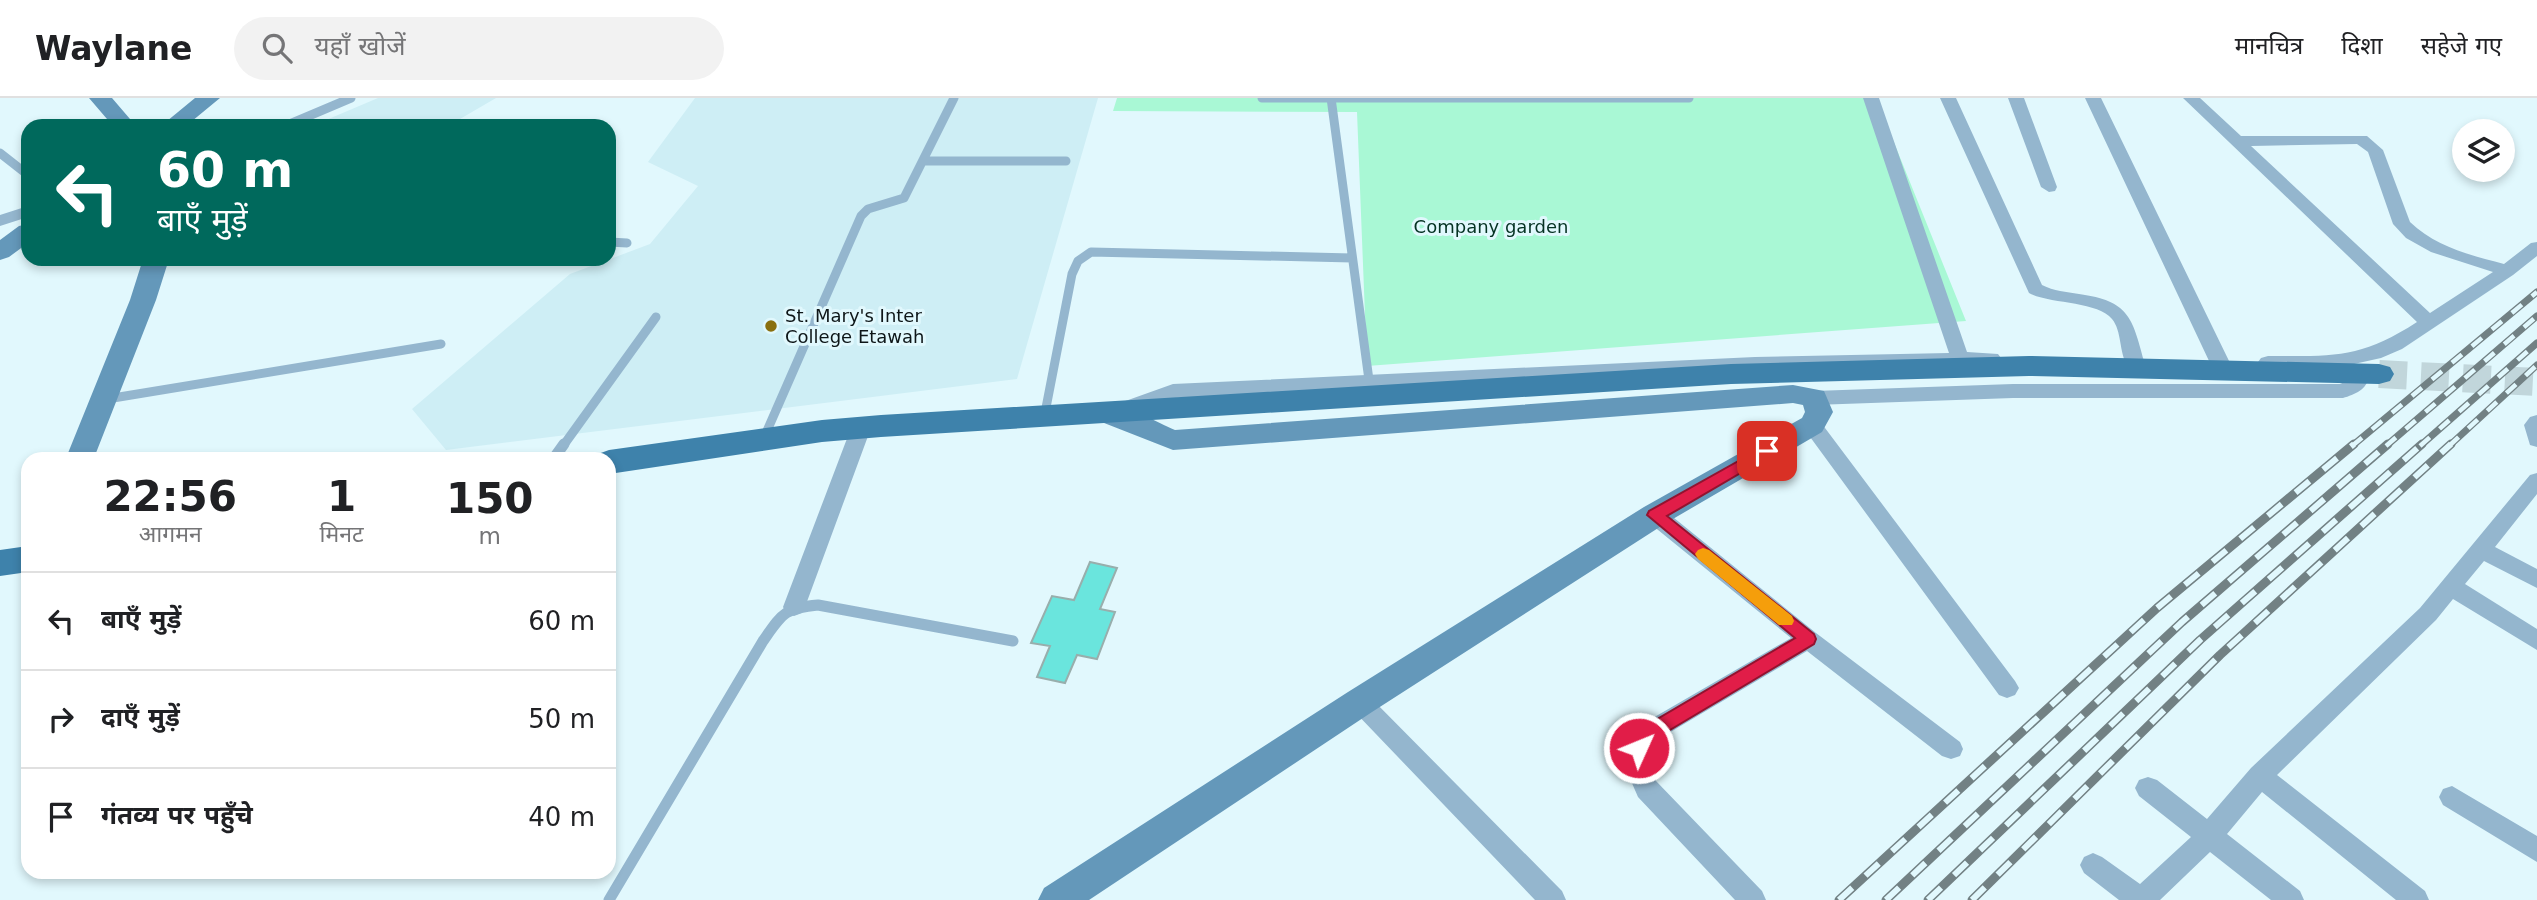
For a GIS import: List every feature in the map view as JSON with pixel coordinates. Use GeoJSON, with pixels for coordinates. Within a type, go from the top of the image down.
{"type":"FeatureCollection","features":[{"type":"Feature","properties":{"kind":"main road"},"geometry":{"type":"LineString","coordinates":[[616,461],[860,428],[1731,374],[2029,366],[2369,374]]}},
{"type":"Feature","properties":{"kind":"main road"},"geometry":{"type":"LineString","coordinates":[[0,563],[21,560]]}},
{"type":"Feature","properties":{"kind":"street"},"geometry":{"type":"LineString","coordinates":[[100,98],[119,119]]}},
{"type":"Feature","properties":{"kind":"street"},"geometry":{"type":"LineString","coordinates":[[181,119],[209,98]]}},
{"type":"Feature","properties":{"kind":"street"},"geometry":{"type":"LineString","coordinates":[[1871,98],[1960,358]]}},
{"type":"Feature","properties":{"kind":"street"},"geometry":{"type":"LineString","coordinates":[[1948,98],[2035,289],[2055,298],[2111,308],[2120,316],[2134,361]]}},
{"type":"Feature","properties":{"kind":"street"},"geometry":{"type":"LineString","coordinates":[[2016,98],[2049,187]]}},
{"type":"Feature","properties":{"kind":"street"},"geometry":{"type":"LineString","coordinates":[[2094,98],[2220,363]]}},
{"type":"Feature","properties":{"kind":"street"},"geometry":{"type":"LineString","coordinates":[[2191,98],[2429,322]]}},
{"type":"Feature","properties":{"kind":"street"},"geometry":{"type":"LineString","coordinates":[[2237,141],[2361,139],[2375,150],[2402,224],[2410,233],[2435,247],[2507,271]]}},
{"type":"Feature","properties":{"kind":"street"},"geometry":{"type":"LineString","coordinates":[[0,221],[21,214]]}},
{"type":"Feature","properties":{"kind":"street"},"geometry":{"type":"LineString","coordinates":[[0,252],[21,236]]}},
{"type":"Feature","properties":{"kind":"street"},"geometry":{"type":"LineString","coordinates":[[1109,414],[1172,391],[1369,380],[1960,358],[2220,363],[2336,362],[2356,359],[2395,345],[2507,271],[2537,247]]}},
{"type":"Feature","properties":{"kind":"street"},"geometry":{"type":"LineString","coordinates":[[82,452],[143,300],[154,266]]}},
{"type":"Feature","properties":{"kind":"street"},"geometry":{"type":"LineString","coordinates":[[1057,900],[1813,411],[2013,391],[2343,391],[2369,374]]}},
{"type":"Feature","properties":{"kind":"street"},"geometry":{"type":"LineString","coordinates":[[1109,414],[1173,440],[1793,394],[1813,411],[2007,688]]}},
{"type":"Feature","properties":{"kind":"street"},"geometry":{"type":"LineString","coordinates":[[2537,422],[2534,425],[2537,440]]}},
{"type":"Feature","properties":{"kind":"street"},"geometry":{"type":"LineString","coordinates":[[794,607],[860,428]]}},
{"type":"Feature","properties":{"kind":"street"},"geometry":{"type":"LineString","coordinates":[[2093,865],[2141,900],[2210,835],[2260,776],[2428,614],[2537,480]]}},
{"type":"Feature","properties":{"kind":"street"},"geometry":{"type":"LineString","coordinates":[[1655,515],[1808,639],[1951,749]]}},
{"type":"Feature","properties":{"kind":"street"},"geometry":{"type":"LineString","coordinates":[[2480,549],[2537,579]]}},
{"type":"Feature","properties":{"kind":"street"},"geometry":{"type":"LineString","coordinates":[[2450,586],[2537,641]]}},
{"type":"Feature","properties":{"kind":"street"},"geometry":{"type":"LineString","coordinates":[[1753,900],[1647,789],[1636,769],[1639,748],[1648,733],[1808,639]]}},
{"type":"Feature","properties":{"kind":"street"},"geometry":{"type":"LineString","coordinates":[[1360,702],[1553,900]]}},
{"type":"Feature","properties":{"kind":"street"},"geometry":{"type":"LineString","coordinates":[[2260,776],[2416,900]]}},
{"type":"Feature","properties":{"kind":"street"},"geometry":{"type":"LineString","coordinates":[[2147,788],[2291,900]]}},
{"type":"Feature","properties":{"kind":"street"},"geometry":{"type":"LineString","coordinates":[[2452,797],[2537,850]]}},
{"type":"Feature","properties":{"kind":"lane"},"geometry":{"type":"LineString","coordinates":[[302,119],[351,98]]}},
{"type":"Feature","properties":{"kind":"lane"},"geometry":{"type":"LineString","coordinates":[[762,440],[861,216],[868,209],[904,198],[954,98]]}},
{"type":"Feature","properties":{"kind":"lane"},"geometry":{"type":"LineString","coordinates":[[1262,98],[1689,98]]}},
{"type":"Feature","properties":{"kind":"lane"},"geometry":{"type":"LineString","coordinates":[[1331,99],[1369,380]]}},
{"type":"Feature","properties":{"kind":"lane"},"geometry":{"type":"LineString","coordinates":[[0,153],[21,170]]}},
{"type":"Feature","properties":{"kind":"lane"},"geometry":{"type":"LineString","coordinates":[[923,161],[1066,161]]}},
{"type":"Feature","properties":{"kind":"lane"},"geometry":{"type":"LineString","coordinates":[[616,242],[627,243]]}},
{"type":"Feature","properties":{"kind":"lane"},"geometry":{"type":"LineString","coordinates":[[1044,418],[1072,274],[1078,261],[1091,252],[1352,258]]}},
{"type":"Feature","properties":{"kind":"lane"},"geometry":{"type":"LineString","coordinates":[[558,452],[656,317]]}},
{"type":"Feature","properties":{"kind":"lane"},"geometry":{"type":"LineString","coordinates":[[104,399],[441,344]]}},
{"type":"Feature","properties":{"kind":"lane"},"geometry":{"type":"LineString","coordinates":[[609,900],[763,642],[778,619],[794,607],[818,605],[848,609],[1013,641]]}},
{"type":"Feature","properties":{"kind":"shaded area"},"geometry":{"type":"Polygon","coordinates":[[[378,98],[496,98],[460,119],[328,119],[378,98]]]}},
{"type":"Feature","properties":{"kind":"shaded area","name":"St. Mary's Inter College Etawah"},"geometry":{"type":"Polygon","coordinates":[[[695,98],[1098,98],[1017,379],[446,450],[412,409],[570,274],[591,266],[616,266],[616,257],[650,244],[698,186],[648,162],[695,98]]]}},
{"type":"Feature","properties":{"kind":"green space","name":"Company garden"},"geometry":{"type":"Polygon","coordinates":[[[1117,98],[1876,98],[1966,321],[1367,366],[1357,112],[1113,111],[1117,98]]]}},
{"type":"Feature","properties":{"kind":"building"},"geometry":{"type":"Polygon","coordinates":[[[1090,562],[1117,568],[1100,609],[1115,612],[1097,659],[1077,655],[1065,683],[1037,677],[1050,646],[1031,643],[1052,596],[1074,600],[1090,562]]]}},
{"type":"Feature","properties":{"kind":"tunnel"},"geometry":{"type":"LineString","coordinates":[[2379,374],[2537,382]]}},
{"type":"Feature","properties":{"kind":"railway"},"geometry":{"type":"LineString","coordinates":[[2352,446],[2537,292]]}},
{"type":"Feature","properties":{"kind":"railway"},"geometry":{"type":"LineString","coordinates":[[2386,446],[2537,316]]}},
{"type":"Feature","properties":{"kind":"railway"},"geometry":{"type":"LineString","coordinates":[[2420,446],[2537,343]]}},
{"type":"Feature","properties":{"kind":"railway"},"geometry":{"type":"LineString","coordinates":[[2449,446],[2537,365]]}},
{"type":"Feature","properties":{"kind":"railway"},"geometry":{"type":"LineString","coordinates":[[1839,900],[2157,608],[2354,444]]}},
{"type":"Feature","properties":{"kind":"railway"},"geometry":{"type":"LineString","coordinates":[[1886,900],[2182,622],[2388,444]]}},
{"type":"Feature","properties":{"kind":"railway"},"geometry":{"type":"LineString","coordinates":[[1928,900],[2200,640],[2422,444]]}},
{"type":"Feature","properties":{"kind":"railway"},"geometry":{"type":"LineString","coordinates":[[1972,900],[2220,655],[2451,444]]}},
{"type":"Feature","properties":{"kind":"slow traffic"},"geometry":{"type":"LineString","coordinates":[[1703,554],[1786,621]]}},
{"type":"Feature","properties":{"kind":"place","name":"St. Mary's Inter College Etawah"},"geometry":{"type":"Point","coordinates":[771,326]}},
{"type":"Feature","properties":{"kind":"route"},"geometry":{"type":"LineString","coordinates":[[1639,748],[1648,733],[1808,639],[1655,515],[1767,451]]}}]}
